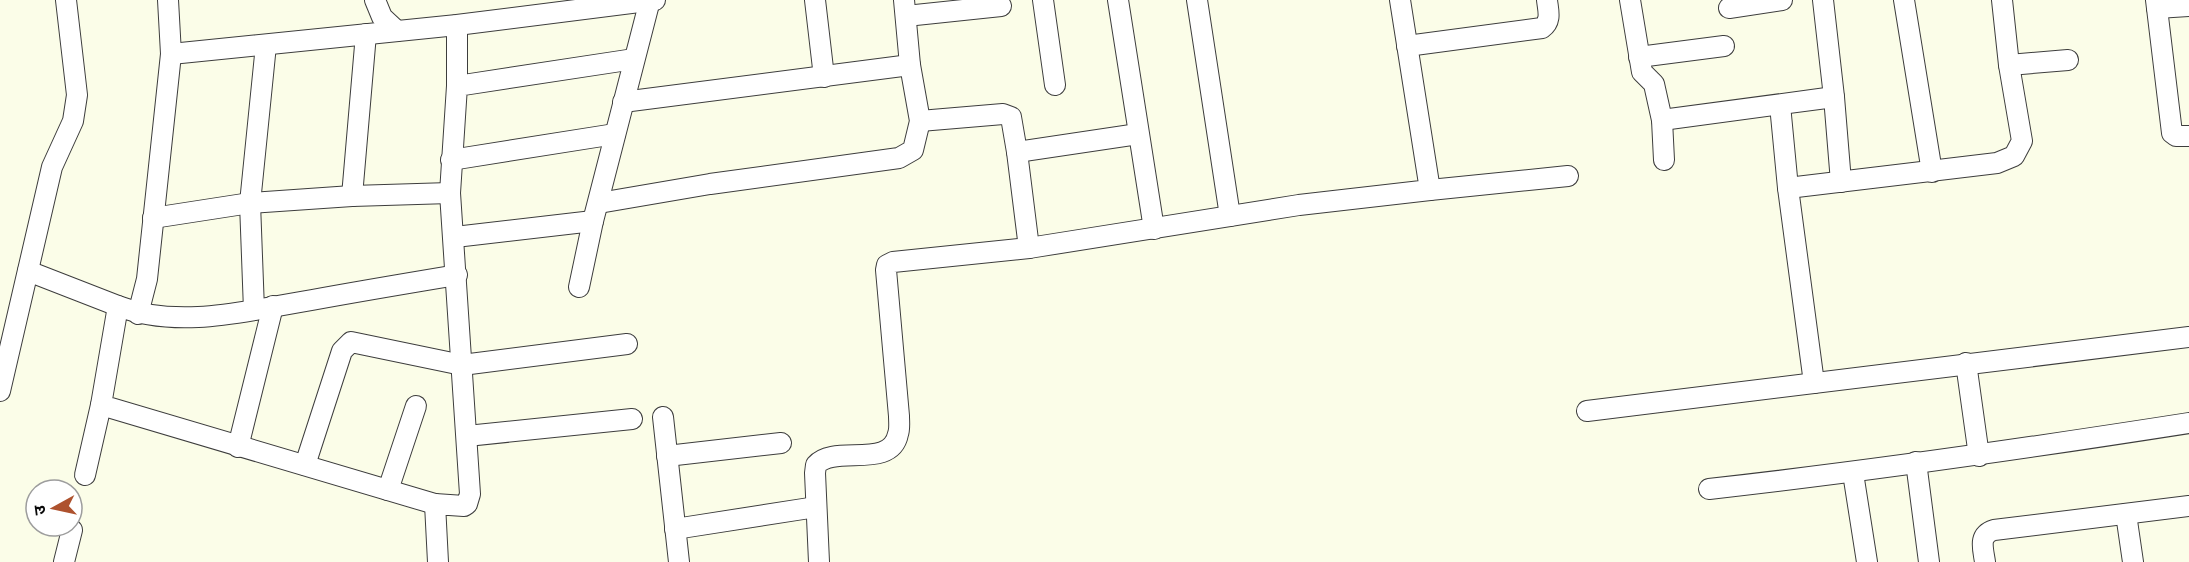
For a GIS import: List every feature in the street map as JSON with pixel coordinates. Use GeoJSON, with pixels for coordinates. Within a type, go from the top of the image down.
{"type":"FeatureCollection","features":[{"type":"Feature","properties":{"kind":"street"},"geometry":{"type":"LineString","coordinates":[[0,391],[52,167],[74,121],[77,95],[66,0]]}},
{"type":"Feature","properties":{"kind":"street"},"geometry":{"type":"LineString","coordinates":[[138,314],[147,279],[171,54],[168,0]]}},
{"type":"Feature","properties":{"kind":"street"},"geometry":{"type":"LineString","coordinates":[[375,0],[382,17],[397,31]]}},
{"type":"Feature","properties":{"kind":"street"},"geometry":{"type":"LineString","coordinates":[[579,287],[650,0]]}},
{"type":"Feature","properties":{"kind":"street"},"geometry":{"type":"LineString","coordinates":[[171,54],[457,25],[550,7],[655,0]]}},
{"type":"Feature","properties":{"kind":"street"},"geometry":{"type":"LineString","coordinates":[[815,0],[824,77]]}},
{"type":"Feature","properties":{"kind":"street"},"geometry":{"type":"LineString","coordinates":[[1043,0],[1056,85]]}},
{"type":"Feature","properties":{"kind":"street"},"geometry":{"type":"LineString","coordinates":[[1118,0],[1154,229]]}},
{"type":"Feature","properties":{"kind":"street"},"geometry":{"type":"LineString","coordinates":[[1197,0],[1230,216]]}},
{"type":"Feature","properties":{"kind":"street"},"geometry":{"type":"LineString","coordinates":[[1400,0],[1430,190]]}},
{"type":"Feature","properties":{"kind":"street"},"geometry":{"type":"LineString","coordinates":[[1407,46],[1542,28],[1549,18],[1547,0]]}},
{"type":"Feature","properties":{"kind":"street"},"geometry":{"type":"LineString","coordinates":[[1630,0],[1642,72],[1654,84],[1662,120],[1664,160]]}},
{"type":"Feature","properties":{"kind":"street"},"geometry":{"type":"LineString","coordinates":[[1729,8],[1782,0]]}},
{"type":"Feature","properties":{"kind":"street"},"geometry":{"type":"LineString","coordinates":[[1823,0],[1841,182]]}},
{"type":"Feature","properties":{"kind":"street"},"geometry":{"type":"LineString","coordinates":[[1904,0],[1932,172]]}},
{"type":"Feature","properties":{"kind":"street"},"geometry":{"type":"LineString","coordinates":[[1788,188],[1997,163],[2014,156],[2022,141],[2009,65],[2002,0]]}},
{"type":"Feature","properties":{"kind":"street"},"geometry":{"type":"LineString","coordinates":[[2189,6],[2156,4],[2172,133],[2182,137],[2189,136]]}},
{"type":"Feature","properties":{"kind":"street"},"geometry":{"type":"LineString","coordinates":[[455,237],[596,212],[710,184],[899,158],[913,150],[920,121],[910,65],[905,8],[1001,6]]}},
{"type":"Feature","properties":{"kind":"street"},"geometry":{"type":"LineString","coordinates":[[101,405],[435,504],[453,507],[467,504],[470,494],[467,436],[455,237],[450,193],[457,86],[457,25]]}},
{"type":"Feature","properties":{"kind":"street"},"geometry":{"type":"LineString","coordinates":[[352,196],[366,34]]}},
{"type":"Feature","properties":{"kind":"street"},"geometry":{"type":"LineString","coordinates":[[238,447],[264,308],[250,203],[266,45]]}},
{"type":"Feature","properties":{"kind":"street"},"geometry":{"type":"LineString","coordinates":[[1639,57],[1724,46]]}},
{"type":"Feature","properties":{"kind":"street"},"geometry":{"type":"LineString","coordinates":[[457,86],[634,59]]}},
{"type":"Feature","properties":{"kind":"street"},"geometry":{"type":"LineString","coordinates":[[2009,65],[2068,60]]}},
{"type":"Feature","properties":{"kind":"street"},"geometry":{"type":"LineString","coordinates":[[623,102],[910,65]]}},
{"type":"Feature","properties":{"kind":"street"},"geometry":{"type":"LineString","coordinates":[[1662,120],[1834,97]]}},
{"type":"Feature","properties":{"kind":"street"},"geometry":{"type":"LineString","coordinates":[[1780,105],[1788,188],[1814,383]]}},
{"type":"Feature","properties":{"kind":"street"},"geometry":{"type":"LineString","coordinates":[[920,121],[1007,114],[1013,123],[1029,248]]}},
{"type":"Feature","properties":{"kind":"street"},"geometry":{"type":"LineString","coordinates":[[451,160],[615,134]]}},
{"type":"Feature","properties":{"kind":"street"},"geometry":{"type":"LineString","coordinates":[[1017,152],[1138,134]]}},
{"type":"Feature","properties":{"kind":"street"},"geometry":{"type":"LineString","coordinates":[[819,562],[814,472],[819,462],[835,457],[882,454],[890,448],[898,434],[899,416],[886,270],[893,262],[1029,248],[1299,204],[1568,176]]}},
{"type":"Feature","properties":{"kind":"street"},"geometry":{"type":"LineString","coordinates":[[153,218],[250,203],[352,196],[450,193]]}},
{"type":"Feature","properties":{"kind":"street"},"geometry":{"type":"LineString","coordinates":[[28,271],[138,314],[191,318],[457,275]]}},
{"type":"Feature","properties":{"kind":"street"},"geometry":{"type":"LineString","coordinates":[[85,475],[101,405],[118,306]]}},
{"type":"Feature","properties":{"kind":"street"},"geometry":{"type":"LineString","coordinates":[[1587,411],[2189,337]]}},
{"type":"Feature","properties":{"kind":"street"},"geometry":{"type":"LineString","coordinates":[[305,465],[342,351],[351,342],[462,365],[627,344]]}},
{"type":"Feature","properties":{"kind":"street"},"geometry":{"type":"LineString","coordinates":[[1966,363],[1978,456]]}},
{"type":"Feature","properties":{"kind":"street"},"geometry":{"type":"LineString","coordinates":[[388,490],[416,406]]}},
{"type":"Feature","properties":{"kind":"street"},"geometry":{"type":"LineString","coordinates":[[663,417],[679,562]]}},
{"type":"Feature","properties":{"kind":"street"},"geometry":{"type":"LineString","coordinates":[[467,436],[632,419]]}},
{"type":"Feature","properties":{"kind":"street"},"geometry":{"type":"LineString","coordinates":[[1709,489],[1978,456],[2189,423]]}},
{"type":"Feature","properties":{"kind":"street"},"geometry":{"type":"LineString","coordinates":[[667,456],[782,443]]}},
{"type":"Feature","properties":{"kind":"street"},"geometry":{"type":"LineString","coordinates":[[1916,462],[1929,562]]}},
{"type":"Feature","properties":{"kind":"street"},"geometry":{"type":"LineString","coordinates":[[1853,473],[1867,562]]}},
{"type":"Feature","properties":{"kind":"street"},"geometry":{"type":"LineString","coordinates":[[435,504],[438,562]]}},
{"type":"Feature","properties":{"kind":"street"},"geometry":{"type":"LineString","coordinates":[[1985,562],[1983,538],[1985,534],[1994,530],[2189,506]]}},
{"type":"Feature","properties":{"kind":"street"},"geometry":{"type":"LineString","coordinates":[[675,529],[816,507]]}},
{"type":"Feature","properties":{"kind":"street"},"geometry":{"type":"LineString","coordinates":[[2127,514],[2133,562]]}},
{"type":"Feature","properties":{"kind":"street"},"geometry":{"type":"LineString","coordinates":[[64,562],[70,538]]}}]}
